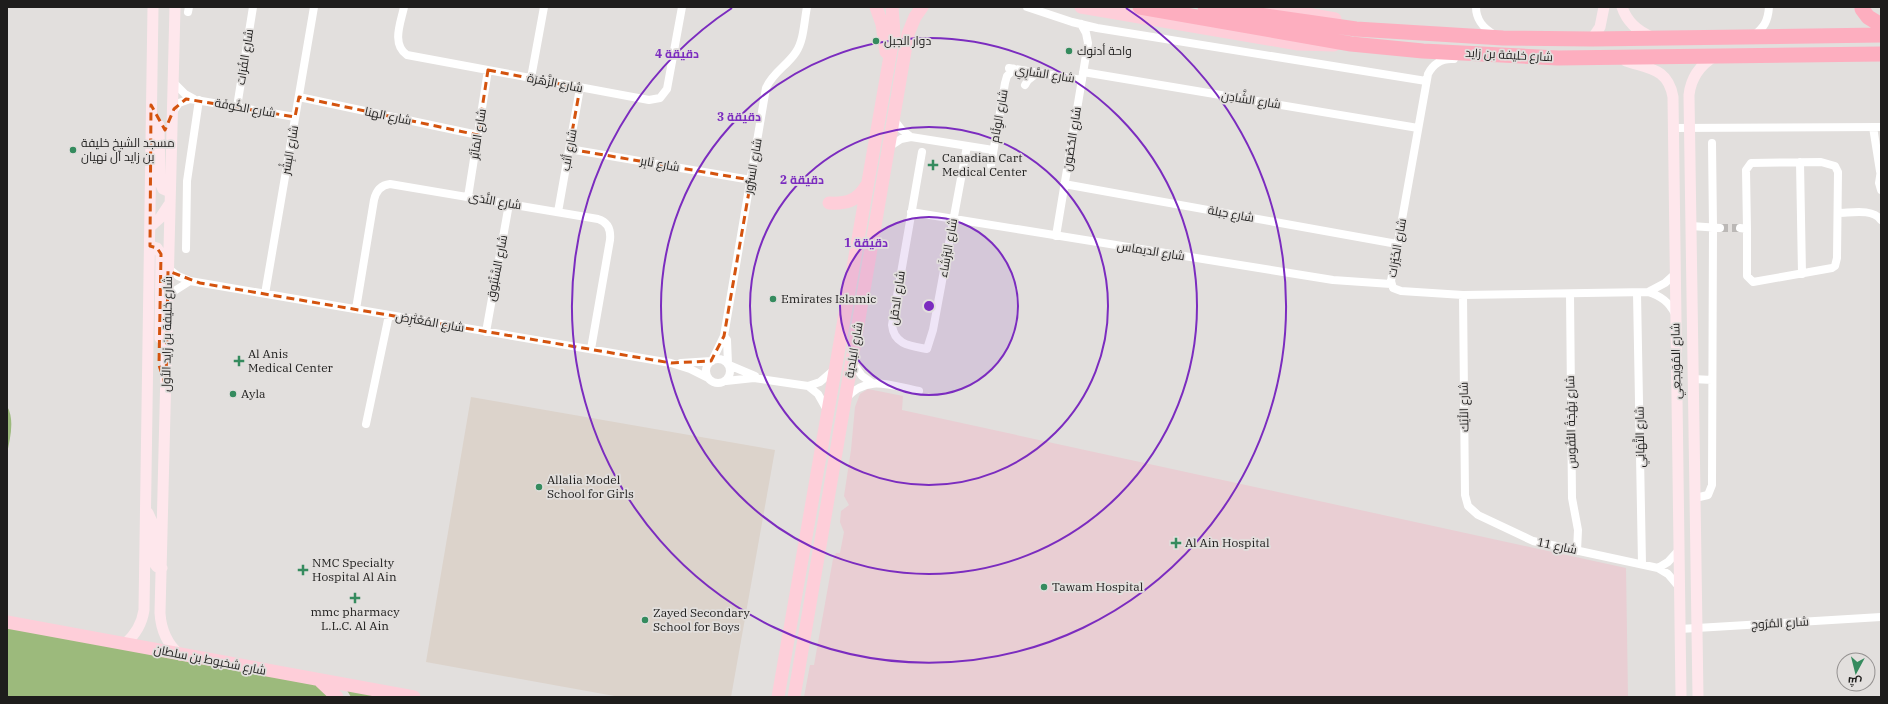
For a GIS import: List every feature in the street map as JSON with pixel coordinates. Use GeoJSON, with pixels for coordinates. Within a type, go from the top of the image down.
{"type":"FeatureCollection","features":[{"type":"Feature","properties":{"kind":"highway","name":"شارع خليفة بن زايد"},"geometry":{"type":"LineString","coordinates":[[1140,7],[1351,44],[1423,51],[1558,58],[1881,54]]}},
{"type":"Feature","properties":{"kind":"highway","name":"شارع خليفة بن زايد"},"geometry":{"type":"LineString","coordinates":[[1205,7],[1309,23],[1379,30],[1503,38],[1592,39],[1881,34]]}},
{"type":"Feature","properties":{"kind":"highway"},"geometry":{"type":"LineString","coordinates":[[1862,9],[1868,17],[1881,25]]}},
{"type":"Feature","properties":{"kind":"main road","name":"شارع خليفة بن زايد الأول"},"geometry":{"type":"LineString","coordinates":[[125,644],[137,631],[144,615],[153,7]]}},
{"type":"Feature","properties":{"kind":"main road","name":"شارع خليفة بن زايد الأول"},"geometry":{"type":"LineString","coordinates":[[175,7],[160,620],[167,639],[180,654]]}},
{"type":"Feature","properties":{"kind":"main road"},"geometry":{"type":"LineString","coordinates":[[876,7],[882,24],[888,67]]}},
{"type":"Feature","properties":{"kind":"main road","name":"شارع البلدية"},"geometry":{"type":"LineString","coordinates":[[778,697],[894,33],[892,7]]}},
{"type":"Feature","properties":{"kind":"main road","name":"شارع البلدية"},"geometry":{"type":"LineString","coordinates":[[794,697],[908,34],[922,7]]}},
{"type":"Feature","properties":{"kind":"main road"},"geometry":{"type":"LineString","coordinates":[[1081,7],[1298,44],[1322,46],[1351,44]]}},
{"type":"Feature","properties":{"kind":"main road"},"geometry":{"type":"LineString","coordinates":[[1268,7],[1355,23],[1379,30]]}},
{"type":"Feature","properties":{"kind":"main road"},"geometry":{"type":"LineString","coordinates":[[1592,39],[1600,27],[1604,7]]}},
{"type":"Feature","properties":{"kind":"main road"},"geometry":{"type":"LineString","coordinates":[[1622,7],[1628,19],[1638,30],[1658,38]]}},
{"type":"Feature","properties":{"kind":"main road","name":"شارع المُوَيجعِي"},"geometry":{"type":"LineString","coordinates":[[1698,697],[1689,96],[1692,83],[1701,66],[1716,56]]}},
{"type":"Feature","properties":{"kind":"main road","name":"شارع المُوَيجعِي"},"geometry":{"type":"LineString","coordinates":[[1618,57],[1655,69],[1667,81],[1673,97],[1681,697]]}},
{"type":"Feature","properties":{"kind":"main road"},"geometry":{"type":"LineString","coordinates":[[150,227],[160,218],[170,197],[160,185],[159,121],[156,110],[151,105]]}},
{"type":"Feature","properties":{"kind":"main road"},"geometry":{"type":"LineString","coordinates":[[830,203],[848,203],[862,192],[867,183]]}},
{"type":"Feature","properties":{"kind":"main road"},"geometry":{"type":"LineString","coordinates":[[150,246],[157,248],[161,254],[159,365],[161,376],[166,387]]}},
{"type":"Feature","properties":{"kind":"main road"},"geometry":{"type":"LineString","coordinates":[[1675,274],[1683,275],[1692,289]]}},
{"type":"Feature","properties":{"kind":"main road"},"geometry":{"type":"LineString","coordinates":[[146,511],[152,518],[153,524],[154,563],[157,567],[162,568]]}},
{"type":"Feature","properties":{"kind":"main road","name":"شارع شخبوط بن سلطان"},"geometry":{"type":"LineString","coordinates":[[8,623],[414,697]]}},
{"type":"Feature","properties":{"kind":"main road"},"geometry":{"type":"LineString","coordinates":[[319,680],[337,697]]}},
{"type":"Feature","properties":{"kind":"street","name":"شارع الفُرَات"},"geometry":{"type":"LineString","coordinates":[[237,107],[253,7]]}},
{"type":"Feature","properties":{"kind":"street","name":"شارع البِشْر"},"geometry":{"type":"LineString","coordinates":[[265,294],[314,7]]}},
{"type":"Feature","properties":{"kind":"street","name":"شارع الزَّهْرَة"},"geometry":{"type":"LineString","coordinates":[[404,7],[398,40],[399,46],[405,53],[580,88],[649,100],[656,99],[663,95],[668,85],[682,7]]}},
{"type":"Feature","properties":{"kind":"street"},"geometry":{"type":"LineString","coordinates":[[531,78],[544,7]]}},
{"type":"Feature","properties":{"kind":"street","name":"شارع السُّرُور"},"geometry":{"type":"LineString","coordinates":[[711,361],[724,336],[766,88],[773,75],[792,57],[799,47],[807,7]]}},
{"type":"Feature","properties":{"kind":"street"},"geometry":{"type":"LineString","coordinates":[[1027,7],[1081,24],[1102,28],[1426,81]]}},
{"type":"Feature","properties":{"kind":"street"},"geometry":{"type":"LineString","coordinates":[[1476,7],[1477,17],[1481,24],[1492,33],[1503,38]]}},
{"type":"Feature","properties":{"kind":"street"},"geometry":{"type":"LineString","coordinates":[[1752,37],[1766,24],[1769,7]]}},
{"type":"Feature","properties":{"kind":"street","name":"شارع الحُصُون"},"geometry":{"type":"LineString","coordinates":[[1056,236],[1088,43],[1086,33],[1081,24]]}},
{"type":"Feature","properties":{"kind":"street"},"geometry":{"type":"LineString","coordinates":[[1088,43],[1094,34],[1102,28]]}},
{"type":"Feature","properties":{"kind":"street","name":"شارع الخَيْرَات"},"geometry":{"type":"LineString","coordinates":[[1492,54],[1478,60],[1442,60],[1431,68],[1426,81],[1397,244],[1391,284],[1393,288],[1398,291],[1463,295],[1637,293],[1648,292],[1666,283],[1675,274]]}},
{"type":"Feature","properties":{"kind":"street","name":"شارع السَّارِي"},"geometry":{"type":"LineString","coordinates":[[1014,69],[1037,73],[1082,76]]}},
{"type":"Feature","properties":{"kind":"street","name":"شارع الوِئَام"},"geometry":{"type":"LineString","coordinates":[[991,165],[1007,76],[1014,69],[1024,77],[1025,85],[1028,80],[1037,73]]}},
{"type":"Feature","properties":{"kind":"street","name":"شارع المَآثِر"},"geometry":{"type":"LineString","coordinates":[[468,197],[488,70]]}},
{"type":"Feature","properties":{"kind":"street","name":"شارع الشَّادِن"},"geometry":{"type":"LineString","coordinates":[[1082,76],[1418,128]]}},
{"type":"Feature","properties":{"kind":"street","name":"شارع الكُوفَة"},"geometry":{"type":"LineString","coordinates":[[173,82],[184,94],[196,100],[295,117]]}},
{"type":"Feature","properties":{"kind":"street","name":"شارع أثب"},"geometry":{"type":"LineString","coordinates":[[558,212],[580,88]]}},
{"type":"Feature","properties":{"kind":"street","name":"شارع الهنا"},"geometry":{"type":"LineString","coordinates":[[299,97],[478,135]]}},
{"type":"Feature","properties":{"kind":"street"},"geometry":{"type":"LineString","coordinates":[[172,113],[176,106],[182,101],[196,100],[186,182],[186,249]]}},
{"type":"Feature","properties":{"kind":"street"},"geometry":{"type":"LineString","coordinates":[[894,120],[901,129],[911,137]]}},
{"type":"Feature","properties":{"kind":"street"},"geometry":{"type":"LineString","coordinates":[[1673,128],[1877,127],[1880,170],[1879,183],[1881,190]]}},
{"type":"Feature","properties":{"kind":"street"},"geometry":{"type":"LineString","coordinates":[[889,147],[901,139],[911,137],[993,150]]}},
{"type":"Feature","properties":{"kind":"street"},"geometry":{"type":"LineString","coordinates":[[1695,498],[1708,495],[1712,486],[1712,380],[1717,227],[1712,143]]}},
{"type":"Feature","properties":{"kind":"street","name":"شارع البَرْشَاء"},"geometry":{"type":"LineString","coordinates":[[927,349],[933,330],[967,146]]}},
{"type":"Feature","properties":{"kind":"street","name":"شارع نَابِر"},"geometry":{"type":"LineString","coordinates":[[569,149],[751,180]]}},
{"type":"Feature","properties":{"kind":"street","name":"شارع الدقل"},"geometry":{"type":"LineString","coordinates":[[922,152],[892,329],[898,339],[905,344],[927,349]]}},
{"type":"Feature","properties":{"kind":"street"},"geometry":{"type":"LineString","coordinates":[[1754,162],[1821,162],[1836,166],[1838,172],[1838,213],[1837,258],[1835,266],[1829,269],[1758,282],[1750,281],[1748,276],[1743,229],[1746,170],[1748,165],[1754,162]]}},
{"type":"Feature","properties":{"kind":"street"},"geometry":{"type":"LineString","coordinates":[[1800,162],[1802,274]]}},
{"type":"Feature","properties":{"kind":"street","name":"شارع النَّدَى"},"geometry":{"type":"LineString","coordinates":[[356,309],[375,196],[380,187],[387,184],[394,184],[601,220],[607,225],[610,233],[591,349]]}},
{"type":"Feature","properties":{"kind":"street","name":"شارع جبلة"},"geometry":{"type":"LineString","coordinates":[[1064,184],[1397,244]]}},
{"type":"Feature","properties":{"kind":"street","name":"شارع السَّنْبُوق"},"geometry":{"type":"LineString","coordinates":[[486,332],[509,204]]}},
{"type":"Feature","properties":{"kind":"street","name":"شارع الديماس"},"geometry":{"type":"LineString","coordinates":[[911,212],[1333,280],[1391,284]]}},
{"type":"Feature","properties":{"kind":"street"},"geometry":{"type":"LineString","coordinates":[[1838,213],[1875,214],[1881,220]]}},
{"type":"Feature","properties":{"kind":"street"},"geometry":{"type":"LineString","coordinates":[[1691,226],[1717,227]]}},
{"type":"Feature","properties":{"kind":"street","name":"شارع المُعْتَرِض"},"geometry":{"type":"LineString","coordinates":[[168,268],[178,276],[190,281],[671,363],[690,369],[708,378]]}},
{"type":"Feature","properties":{"kind":"street"},"geometry":{"type":"LineString","coordinates":[[168,296],[190,281]]}},
{"type":"Feature","properties":{"kind":"street"},"geometry":{"type":"LineString","coordinates":[[1648,292],[1663,298],[1676,314]]}},
{"type":"Feature","properties":{"kind":"street","name":"شارع التَّهَانِي"},"geometry":{"type":"LineString","coordinates":[[1637,293],[1642,564]]}},
{"type":"Feature","properties":{"kind":"street","name":"شارع بَهْجَةُ النُّفُوس"},"geometry":{"type":"LineString","coordinates":[[1570,294],[1572,498],[1578,530],[1577,551]]}},
{"type":"Feature","properties":{"kind":"street","name":"شارع الأَيْك"},"geometry":{"type":"LineString","coordinates":[[1463,295],[1465,495],[1468,506],[1478,515]]}},
{"type":"Feature","properties":{"kind":"street"},"geometry":{"type":"LineString","coordinates":[[366,424],[389,315]]}},
{"type":"Feature","properties":{"kind":"street","name":"شارع السُّرُور"},"geometry":{"type":"LineString","coordinates":[[724,336],[727,340],[728,365]]}},
{"type":"Feature","properties":{"kind":"street"},"geometry":{"type":"LineString","coordinates":[[764,379],[728,365],[720,359],[711,361],[706,369],[708,378],[716,384],[726,380],[745,378],[764,379],[808,386],[820,382],[835,369]]}},
{"type":"Feature","properties":{"kind":"street","name":"شارع المُعْتَرِض"},"geometry":{"type":"LineString","coordinates":[[671,363],[711,361]]}},
{"type":"Feature","properties":{"kind":"street"},"geometry":{"type":"LineString","coordinates":[[852,362],[858,372],[872,383]]}},
{"type":"Feature","properties":{"kind":"street"},"geometry":{"type":"LineString","coordinates":[[726,380],[730,373],[728,365]]}},
{"type":"Feature","properties":{"kind":"street"},"geometry":{"type":"LineString","coordinates":[[1693,379],[1712,380]]}},
{"type":"Feature","properties":{"kind":"street"},"geometry":{"type":"LineString","coordinates":[[846,398],[856,388],[872,383],[919,391]]}},
{"type":"Feature","properties":{"kind":"street"},"geometry":{"type":"LineString","coordinates":[[808,386],[818,394],[827,411]]}},
{"type":"Feature","properties":{"kind":"street","name":"شارع 11"},"geometry":{"type":"LineString","coordinates":[[1478,515],[1528,540],[1642,564]]}},
{"type":"Feature","properties":{"kind":"street"},"geometry":{"type":"LineString","coordinates":[[1658,568],[1668,562],[1679,550]]}},
{"type":"Feature","properties":{"kind":"street"},"geometry":{"type":"LineString","coordinates":[[1642,564],[1658,568],[1668,574],[1679,587]]}},
{"type":"Feature","properties":{"kind":"street","name":"شارع المُرُوج"},"geometry":{"type":"LineString","coordinates":[[1680,629],[1881,617]]}},
{"type":"Feature","properties":{"kind":"highlighted area"},"geometry":{"type":"Polygon","coordinates":[[[488,70],[580,88],[569,149],[751,180],[724,336],[711,361],[671,363],[200,283],[168,271],[166,387],[159,365],[161,254],[157,248],[150,246],[151,105],[165,130],[174,109],[186,99],[295,117],[299,97],[478,135],[488,70]]]}},
{"type":"Feature","properties":{"kind":"shaded area","name":"Al Ain Hospital"},"geometry":{"type":"Polygon","coordinates":[[[868,389],[903,396],[902,410],[1626,568],[1628,697],[804,697],[810,665],[814,665],[833,559],[836,553],[840,553],[844,532],[840,522],[841,511],[849,505],[844,496],[851,450],[855,407],[860,394],[868,389]]]}},
{"type":"Feature","properties":{"kind":"shaded area"},"geometry":{"type":"Polygon","coordinates":[[[471,397],[775,450],[731,697],[620,697],[426,662],[471,397]]]}},
{"type":"Feature","properties":{"kind":"green space"},"geometry":{"type":"Polygon","coordinates":[[[7,406],[11,417],[11,423],[7,454],[7,406]]]}},
{"type":"Feature","properties":{"kind":"green space"},"geometry":{"type":"Polygon","coordinates":[[[7,626],[311,683],[320,687],[329,697],[7,697],[7,626]]]}},
{"type":"Feature","properties":{"kind":"green space"},"geometry":{"type":"Polygon","coordinates":[[[345,687],[401,697],[351,697],[345,687]]]}},
{"type":"Feature","properties":{"kind":"tunnel"},"geometry":{"type":"LineString","coordinates":[[1720,228],[1740,228]]}},
{"type":"Feature","properties":{"kind":"place","name":"دوار الجبل"},"geometry":{"type":"Point","coordinates":[876,41]}},
{"type":"Feature","properties":{"kind":"place","name":"واحة أدنوك"},"geometry":{"type":"Point","coordinates":[1069,51]}},
{"type":"Feature","properties":{"kind":"place","name":"مسجد الشيخ خليفة بن زايد آل نهيان"},"geometry":{"type":"Point","coordinates":[73,150]}},
{"type":"Feature","properties":{"kind":"place","name":"Canadian Cart Medical Center"},"geometry":{"type":"Point","coordinates":[933,165]}},
{"type":"Feature","properties":{"kind":"place","name":"Emirates Islamic"},"geometry":{"type":"Point","coordinates":[773,299]}},
{"type":"Feature","properties":{"kind":"place","name":"Al Anis Medical Center"},"geometry":{"type":"Point","coordinates":[239,361]}},
{"type":"Feature","properties":{"kind":"place","name":"Ayla"},"geometry":{"type":"Point","coordinates":[233,394]}},
{"type":"Feature","properties":{"kind":"place","name":"Allalia Model School for Girls"},"geometry":{"type":"Point","coordinates":[539,487]}},
{"type":"Feature","properties":{"kind":"place","name":"Al Ain Hospital"},"geometry":{"type":"Point","coordinates":[1176,543]}},
{"type":"Feature","properties":{"kind":"place","name":"NMC Specialty Hospital Al Ain"},"geometry":{"type":"Point","coordinates":[303,570]}},
{"type":"Feature","properties":{"kind":"place","name":"Tawam Hospital"},"geometry":{"type":"Point","coordinates":[1044,587]}},
{"type":"Feature","properties":{"kind":"place","name":"mmc pharmacy L.L.C. Al Ain"},"geometry":{"type":"Point","coordinates":[355,598]}},
{"type":"Feature","properties":{"kind":"place","name":"Zayed Secondary School for Boys"},"geometry":{"type":"Point","coordinates":[645,620]}}]}
